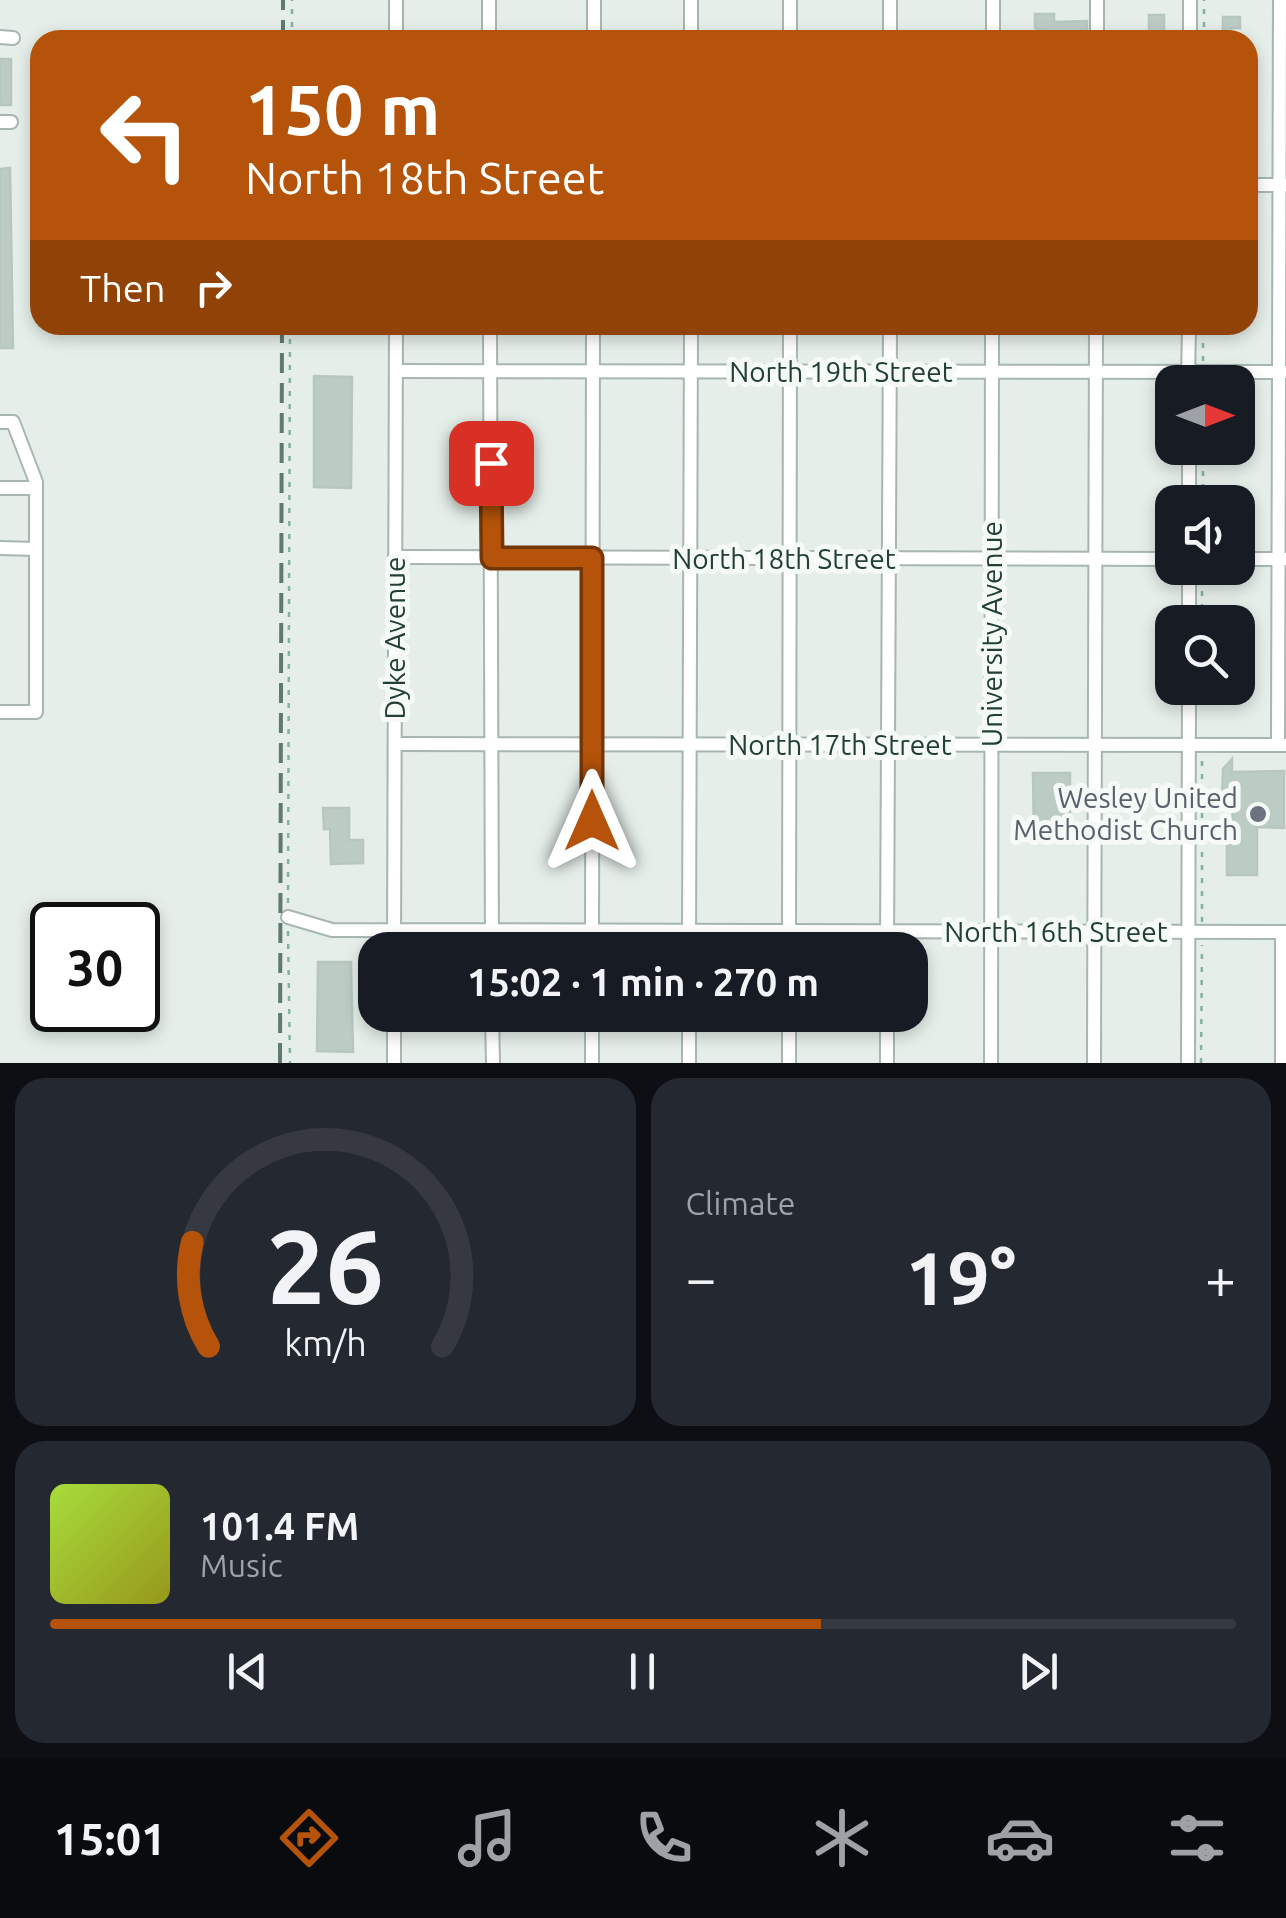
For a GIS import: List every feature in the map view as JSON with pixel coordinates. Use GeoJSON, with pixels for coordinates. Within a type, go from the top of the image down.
{"type":"FeatureCollection","features":[{"type":"Feature","properties":{"kind":"street"},"geometry":{"type":"LineString","coordinates":[[396,0],[396,30]]}},
{"type":"Feature","properties":{"kind":"street"},"geometry":{"type":"LineString","coordinates":[[489,0],[489,30]]}},
{"type":"Feature","properties":{"kind":"street"},"geometry":{"type":"LineString","coordinates":[[594,0],[594,30]]}},
{"type":"Feature","properties":{"kind":"street"},"geometry":{"type":"LineString","coordinates":[[691,0],[691,30]]}},
{"type":"Feature","properties":{"kind":"street"},"geometry":{"type":"LineString","coordinates":[[790,0],[790,30]]}},
{"type":"Feature","properties":{"kind":"street"},"geometry":{"type":"LineString","coordinates":[[890,0],[890,30]]}},
{"type":"Feature","properties":{"kind":"street"},"geometry":{"type":"LineString","coordinates":[[993,0],[993,30]]}},
{"type":"Feature","properties":{"kind":"street"},"geometry":{"type":"LineString","coordinates":[[1097,30],[1098,0]]}},
{"type":"Feature","properties":{"kind":"street"},"geometry":{"type":"LineString","coordinates":[[1190,0],[1190,30]]}},
{"type":"Feature","properties":{"kind":"street"},"geometry":{"type":"LineString","coordinates":[[1280,0],[1282,745]]}},
{"type":"Feature","properties":{"kind":"street","name":"Dyke Avenue"},"geometry":{"type":"LineString","coordinates":[[394,931],[396,335]]}},
{"type":"Feature","properties":{"kind":"street"},"geometry":{"type":"LineString","coordinates":[[490,335],[492,931]]}},
{"type":"Feature","properties":{"kind":"street"},"geometry":{"type":"LineString","coordinates":[[592,931],[593,335]]}},
{"type":"Feature","properties":{"kind":"street"},"geometry":{"type":"LineString","coordinates":[[689,931],[692,335]]}},
{"type":"Feature","properties":{"kind":"street"},"geometry":{"type":"LineString","coordinates":[[789,932],[790,335]]}},
{"type":"Feature","properties":{"kind":"street"},"geometry":{"type":"LineString","coordinates":[[887,932],[890,335]]}},
{"type":"Feature","properties":{"kind":"street","name":"University Avenue"},"geometry":{"type":"LineString","coordinates":[[991,1063],[992,335]]}},
{"type":"Feature","properties":{"kind":"street"},"geometry":{"type":"LineString","coordinates":[[1094,1063],[1096,335]]}},
{"type":"Feature","properties":{"kind":"street"},"geometry":{"type":"LineString","coordinates":[[1190,335],[1192,365]]}},
{"type":"Feature","properties":{"kind":"street","name":"North 19th Street"},"geometry":{"type":"LineString","coordinates":[[396,371],[1155,374]]}},
{"type":"Feature","properties":{"kind":"street","name":"North 19th Street"},"geometry":{"type":"LineString","coordinates":[[1255,373],[1282,372]]}},
{"type":"Feature","properties":{"kind":"street"},"geometry":{"type":"LineString","coordinates":[[0,422],[13,422],[36,488],[36,712],[0,712]]}},
{"type":"Feature","properties":{"kind":"street"},"geometry":{"type":"LineString","coordinates":[[0,488],[36,488]]}},
{"type":"Feature","properties":{"kind":"street"},"geometry":{"type":"LineString","coordinates":[[0,548],[36,549]]}},
{"type":"Feature","properties":{"kind":"street","name":"North 18th Street"},"geometry":{"type":"LineString","coordinates":[[395,557],[1155,558]]}},
{"type":"Feature","properties":{"kind":"street"},"geometry":{"type":"LineString","coordinates":[[1255,558],[1282,559]]}},
{"type":"Feature","properties":{"kind":"street"},"geometry":{"type":"LineString","coordinates":[[1188,1063],[1195,932],[1195,746],[1190,705]]}},
{"type":"Feature","properties":{"kind":"street","name":"North 17th Street"},"geometry":{"type":"LineString","coordinates":[[395,744],[1282,745]]}},
{"type":"Feature","properties":{"kind":"street","name":"North 16th Street"},"geometry":{"type":"LineString","coordinates":[[288,917],[332,930],[789,932]]}},
{"type":"Feature","properties":{"kind":"street","name":"North 16th Street"},"geometry":{"type":"LineString","coordinates":[[928,932],[1284,932]]}},
{"type":"Feature","properties":{"kind":"street"},"geometry":{"type":"LineString","coordinates":[[1282,1063],[1284,932]]}},
{"type":"Feature","properties":{"kind":"street"},"geometry":{"type":"LineString","coordinates":[[394,1032],[394,1063]]}},
{"type":"Feature","properties":{"kind":"street"},"geometry":{"type":"LineString","coordinates":[[492,1032],[492,1063]]}},
{"type":"Feature","properties":{"kind":"street"},"geometry":{"type":"LineString","coordinates":[[592,1032],[592,1063]]}},
{"type":"Feature","properties":{"kind":"street"},"geometry":{"type":"LineString","coordinates":[[688,1063],[689,1032]]}},
{"type":"Feature","properties":{"kind":"street"},"geometry":{"type":"LineString","coordinates":[[789,1032],[789,1063]]}},
{"type":"Feature","properties":{"kind":"street"},"geometry":{"type":"LineString","coordinates":[[887,1032],[887,1063]]}},
{"type":"Feature","properties":{"kind":"path"},"geometry":{"type":"LineString","coordinates":[[292,0],[292,30]]}},
{"type":"Feature","properties":{"kind":"path"},"geometry":{"type":"LineString","coordinates":[[1204,0],[1204,30]]}},
{"type":"Feature","properties":{"kind":"path"},"geometry":{"type":"LineString","coordinates":[[290,335],[290,1063]]}},
{"type":"Feature","properties":{"kind":"path"},"geometry":{"type":"LineString","coordinates":[[1195,365],[1201,335]]}},
{"type":"Feature","properties":{"kind":"path"},"geometry":{"type":"LineString","coordinates":[[1195,746],[1195,932],[1201,1063]]}},
{"type":"Feature","properties":{"kind":"building"},"geometry":{"type":"Polygon","coordinates":[[[1035,14],[1054,14],[1054,22],[1087,21],[1087,30],[1035,28],[1035,14]]]}},
{"type":"Feature","properties":{"kind":"building"},"geometry":{"type":"Polygon","coordinates":[[[1149,15],[1164,15],[1164,30],[1149,30],[1149,15]]]}},
{"type":"Feature","properties":{"kind":"building"},"geometry":{"type":"Polygon","coordinates":[[[1223,17],[1240,17],[1240,28],[1223,30],[1223,17]]]}},
{"type":"Feature","properties":{"kind":"building"},"geometry":{"type":"Polygon","coordinates":[[[0,59],[11,59],[11,105],[0,105],[0,59]]]}},
{"type":"Feature","properties":{"kind":"building"},"geometry":{"type":"Polygon","coordinates":[[[10,168],[13,348],[0,348],[0,169],[10,168]]]}},
{"type":"Feature","properties":{"kind":"building"},"geometry":{"type":"Polygon","coordinates":[[[314,376],[352,377],[351,488],[314,487],[314,376]]]}},
{"type":"Feature","properties":{"kind":"building","name":"Wesley United Methodist Church"},"geometry":{"type":"Polygon","coordinates":[[[1232,759],[1232,772],[1284,771],[1284,828],[1257,827],[1257,875],[1227,875],[1227,827],[1233,827],[1232,801],[1222,801],[1223,769],[1232,759]]]}},
{"type":"Feature","properties":{"kind":"building"},"geometry":{"type":"Polygon","coordinates":[[[1033,773],[1070,773],[1070,841],[1034,841],[1033,773]]]}},
{"type":"Feature","properties":{"kind":"building"},"geometry":{"type":"Polygon","coordinates":[[[323,808],[349,808],[349,840],[363,840],[363,863],[331,864],[330,829],[324,829],[323,808]]]}},
{"type":"Feature","properties":{"kind":"building"},"geometry":{"type":"Polygon","coordinates":[[[318,962],[351,962],[353,1052],[317,1051],[318,962]]]}},
{"type":"Feature","properties":{"kind":"railway"},"geometry":{"type":"LineString","coordinates":[[283,0],[283,30]]}},
{"type":"Feature","properties":{"kind":"railway"},"geometry":{"type":"LineString","coordinates":[[280,1063],[282,335]]}},
{"type":"Feature","properties":{"kind":"place","name":"Wesley United Methodist Church"},"geometry":{"type":"Point","coordinates":[1258,814]}},
{"type":"Feature","properties":{"kind":"route"},"geometry":{"type":"LineString","coordinates":[[491,463],[492,558],[592,558],[592,821]]}}]}
